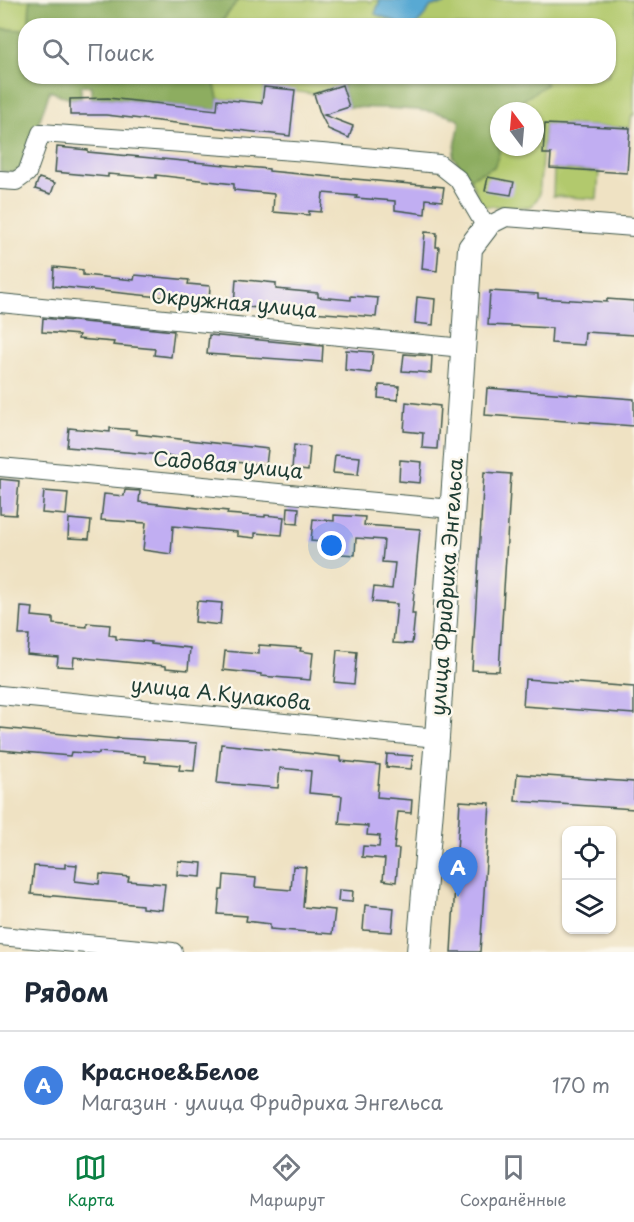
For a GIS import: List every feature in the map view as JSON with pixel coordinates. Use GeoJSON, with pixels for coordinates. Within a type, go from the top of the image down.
{"type":"FeatureCollection","features":[{"type":"Feature","properties":{"kind":"main road","name":"улица Фридриха Энгельса"},"geometry":{"type":"LineString","coordinates":[[419,952],[437,738],[471,248],[486,227]]}},
{"type":"Feature","properties":{"kind":"street"},"geometry":{"type":"LineString","coordinates":[[0,180],[16,181],[27,173],[41,133],[322,153],[439,164],[458,179],[486,227],[507,217],[634,227]]}},
{"type":"Feature","properties":{"kind":"street","name":"Окружная улица"},"geometry":{"type":"LineString","coordinates":[[0,303],[463,348]]}},
{"type":"Feature","properties":{"kind":"street","name":"Садовая улица"},"geometry":{"type":"LineString","coordinates":[[0,467],[452,509]]}},
{"type":"Feature","properties":{"kind":"street","name":"улица А.Кулакова"},"geometry":{"type":"LineString","coordinates":[[0,695],[437,738]]}},
{"type":"Feature","properties":{"kind":"street"},"geometry":{"type":"LineString","coordinates":[[0,936],[173,952]]}},
{"type":"Feature","properties":{"kind":"green space"},"geometry":{"type":"Polygon","coordinates":[[[0,0],[30,0],[29,18],[18,18],[18,30],[0,29],[0,0]]]}},
{"type":"Feature","properties":{"kind":"green space"},"geometry":{"type":"Polygon","coordinates":[[[30,0],[238,0],[224,18],[29,18],[30,0]]]}},
{"type":"Feature","properties":{"kind":"green space"},"geometry":{"type":"Polygon","coordinates":[[[238,0],[367,0],[371,2],[380,0],[375,14],[385,18],[225,18],[238,0]]]}},
{"type":"Feature","properties":{"kind":"green space"},"geometry":{"type":"Polygon","coordinates":[[[449,0],[634,0],[634,115],[632,115],[630,128],[545,124],[544,136],[544,102],[520,102],[546,84],[616,84],[616,18],[423,18],[431,6],[445,4],[449,0]]]}},
{"type":"Feature","properties":{"kind":"green space"},"geometry":{"type":"Polygon","coordinates":[[[0,29],[18,30],[18,84],[215,84],[218,99],[217,110],[108,98],[91,99],[91,86],[81,86],[81,99],[70,99],[50,91],[23,167],[13,173],[0,171],[0,29]]]}},
{"type":"Feature","properties":{"kind":"green space"},"geometry":{"type":"Polygon","coordinates":[[[215,84],[344,84],[314,94],[264,87],[261,109],[243,101],[218,99],[215,84]]]}},
{"type":"Feature","properties":{"kind":"green space"},"geometry":{"type":"Polygon","coordinates":[[[344,84],[547,84],[520,102],[490,102],[490,156],[498,156],[494,167],[470,178],[453,157],[460,122],[452,117],[425,111],[349,107],[342,85],[344,84]]]}},
{"type":"Feature","properties":{"kind":"green space"},"geometry":{"type":"Polygon","coordinates":[[[495,156],[542,156],[539,196],[531,207],[483,206],[470,178],[494,167],[495,156]]]}},
{"type":"Feature","properties":{"kind":"green space"},"geometry":{"type":"Polygon","coordinates":[[[554,169],[599,172],[597,199],[553,196],[554,169]]]}},
{"type":"Feature","properties":{"kind":"water"},"geometry":{"type":"Polygon","coordinates":[[[380,0],[449,0],[445,4],[431,6],[423,18],[386,18],[375,14],[380,0]]]}},
{"type":"Feature","properties":{"kind":"building"},"geometry":{"type":"Polygon","coordinates":[[[342,85],[349,107],[324,115],[353,126],[349,138],[328,129],[314,94],[342,85]]]}},
{"type":"Feature","properties":{"kind":"building"},"geometry":{"type":"Polygon","coordinates":[[[264,87],[295,90],[290,136],[106,115],[70,115],[70,99],[108,98],[217,110],[218,99],[262,103],[264,87]]]}},
{"type":"Feature","properties":{"kind":"building"},"geometry":{"type":"Polygon","coordinates":[[[545,124],[630,128],[627,173],[550,168],[551,154],[544,154],[545,124]]]}},
{"type":"Feature","properties":{"kind":"building"},"geometry":{"type":"Polygon","coordinates":[[[57,147],[269,169],[269,171],[444,187],[442,201],[426,199],[425,214],[395,210],[395,201],[323,193],[321,212],[309,211],[309,215],[273,212],[274,194],[234,190],[234,184],[156,175],[156,178],[108,174],[108,177],[55,172],[57,147]]]}},
{"type":"Feature","properties":{"kind":"building"},"geometry":{"type":"Polygon","coordinates":[[[488,177],[514,182],[511,195],[485,191],[488,177]]]}},
{"type":"Feature","properties":{"kind":"building"},"geometry":{"type":"Polygon","coordinates":[[[39,178],[55,183],[51,194],[35,189],[39,178]]]}},
{"type":"Feature","properties":{"kind":"building"},"geometry":{"type":"Polygon","coordinates":[[[425,232],[437,233],[436,247],[439,247],[437,271],[422,269],[425,232]]]}},
{"type":"Feature","properties":{"kind":"building"},"geometry":{"type":"Polygon","coordinates":[[[54,267],[83,270],[83,275],[134,280],[135,275],[189,280],[188,284],[210,286],[209,302],[53,286],[54,267]]]}},
{"type":"Feature","properties":{"kind":"building"},"geometry":{"type":"Polygon","coordinates":[[[236,279],[276,283],[276,289],[318,293],[318,297],[351,300],[351,296],[378,298],[376,317],[234,306],[236,279]]]}},
{"type":"Feature","properties":{"kind":"building"},"geometry":{"type":"Polygon","coordinates":[[[490,291],[538,294],[538,298],[607,302],[607,299],[634,301],[634,335],[585,332],[584,345],[551,343],[552,328],[488,325],[490,291]]]}},
{"type":"Feature","properties":{"kind":"building"},"geometry":{"type":"Polygon","coordinates":[[[417,297],[435,299],[433,325],[415,323],[417,297]]]}},
{"type":"Feature","properties":{"kind":"building"},"geometry":{"type":"Polygon","coordinates":[[[43,318],[174,331],[171,357],[154,355],[155,349],[78,339],[79,335],[42,332],[43,318]]]}},
{"type":"Feature","properties":{"kind":"building"},"geometry":{"type":"Polygon","coordinates":[[[209,335],[323,346],[322,362],[207,354],[209,335]]]}},
{"type":"Feature","properties":{"kind":"building"},"geometry":{"type":"Polygon","coordinates":[[[346,350],[373,352],[371,373],[345,370],[346,350]]]}},
{"type":"Feature","properties":{"kind":"building"},"geometry":{"type":"Polygon","coordinates":[[[404,354],[432,356],[431,373],[402,371],[404,354]]]}},
{"type":"Feature","properties":{"kind":"building"},"geometry":{"type":"Polygon","coordinates":[[[379,385],[399,386],[398,400],[378,398],[379,385]]]}},
{"type":"Feature","properties":{"kind":"building"},"geometry":{"type":"Polygon","coordinates":[[[487,388],[634,399],[634,426],[485,415],[487,388]]]}},
{"type":"Feature","properties":{"kind":"building"},"geometry":{"type":"Polygon","coordinates":[[[406,402],[440,406],[437,449],[422,448],[423,433],[404,431],[406,402]]]}},
{"type":"Feature","properties":{"kind":"building"},"geometry":{"type":"Polygon","coordinates":[[[69,428],[110,432],[110,428],[136,430],[136,434],[268,449],[266,465],[67,447],[69,428]]]}},
{"type":"Feature","properties":{"kind":"building"},"geometry":{"type":"Polygon","coordinates":[[[294,445],[310,447],[308,471],[292,469],[294,445]]]}},
{"type":"Feature","properties":{"kind":"building"},"geometry":{"type":"Polygon","coordinates":[[[335,455],[360,457],[358,475],[333,473],[335,455]]]}},
{"type":"Feature","properties":{"kind":"building"},"geometry":{"type":"Polygon","coordinates":[[[400,460],[422,462],[420,483],[399,481],[400,460]]]}},
{"type":"Feature","properties":{"kind":"building"},"geometry":{"type":"Polygon","coordinates":[[[484,472],[511,474],[499,671],[472,670],[484,472]]]}},
{"type":"Feature","properties":{"kind":"building"},"geometry":{"type":"Polygon","coordinates":[[[0,479],[19,481],[16,515],[0,514],[0,479]]]}},
{"type":"Feature","properties":{"kind":"building"},"geometry":{"type":"Polygon","coordinates":[[[125,490],[140,491],[139,502],[228,511],[227,514],[284,517],[282,535],[255,533],[255,538],[237,536],[237,532],[173,526],[171,554],[143,550],[146,523],[101,520],[104,494],[124,496],[125,490]]]}},
{"type":"Feature","properties":{"kind":"building"},"geometry":{"type":"Polygon","coordinates":[[[44,491],[68,493],[66,515],[42,513],[44,491]]]}},
{"type":"Feature","properties":{"kind":"building"},"geometry":{"type":"Polygon","coordinates":[[[288,507],[299,508],[298,524],[287,523],[288,507]]]}},
{"type":"Feature","properties":{"kind":"building"},"geometry":{"type":"Polygon","coordinates":[[[334,515],[365,517],[364,525],[420,529],[412,614],[415,614],[412,644],[393,643],[397,604],[372,602],[374,587],[392,589],[395,563],[382,562],[384,540],[356,538],[355,555],[342,554],[343,544],[311,541],[313,519],[334,521],[334,515]]]}},
{"type":"Feature","properties":{"kind":"building"},"geometry":{"type":"Polygon","coordinates":[[[69,519],[91,521],[89,539],[68,538],[69,519]]]}},
{"type":"Feature","properties":{"kind":"building"},"geometry":{"type":"Polygon","coordinates":[[[197,601],[222,603],[220,625],[195,622],[197,601]]]}},
{"type":"Feature","properties":{"kind":"building"},"geometry":{"type":"Polygon","coordinates":[[[21,607],[33,608],[32,616],[53,618],[53,624],[87,627],[87,623],[110,625],[109,635],[116,636],[116,639],[190,648],[188,670],[74,657],[73,667],[57,666],[58,657],[27,654],[29,635],[19,635],[21,607]]]}},
{"type":"Feature","properties":{"kind":"building"},"geometry":{"type":"Polygon","coordinates":[[[259,645],[301,648],[300,651],[313,653],[310,680],[223,670],[225,651],[259,654],[259,645]]]}},
{"type":"Feature","properties":{"kind":"building"},"geometry":{"type":"Polygon","coordinates":[[[337,650],[357,652],[354,684],[334,682],[337,650]]]}},
{"type":"Feature","properties":{"kind":"building"},"geometry":{"type":"Polygon","coordinates":[[[525,679],[634,687],[634,714],[523,706],[525,679]]]}},
{"type":"Feature","properties":{"kind":"building"},"geometry":{"type":"Polygon","coordinates":[[[0,728],[117,739],[197,743],[194,771],[179,770],[180,765],[145,762],[145,756],[71,752],[70,756],[0,750],[0,728]]]}},
{"type":"Feature","properties":{"kind":"building"},"geometry":{"type":"Polygon","coordinates":[[[221,744],[341,757],[341,761],[380,765],[377,797],[412,800],[411,813],[398,812],[394,849],[399,849],[396,882],[383,880],[385,859],[362,857],[363,846],[379,847],[380,836],[367,835],[368,826],[339,824],[342,796],[309,793],[311,771],[280,768],[278,788],[217,783],[221,744]]]}},
{"type":"Feature","properties":{"kind":"building"},"geometry":{"type":"Polygon","coordinates":[[[387,754],[413,756],[411,769],[386,767],[387,754]]]}},
{"type":"Feature","properties":{"kind":"building"},"geometry":{"type":"Polygon","coordinates":[[[517,774],[634,782],[634,809],[515,801],[517,774]]]}},
{"type":"Feature","properties":{"kind":"building"},"geometry":{"type":"Polygon","coordinates":[[[460,801],[490,803],[480,952],[451,952],[460,801]]]}},
{"type":"Feature","properties":{"kind":"building"},"geometry":{"type":"Polygon","coordinates":[[[178,861],[202,863],[201,877],[177,875],[178,861]]]}},
{"type":"Feature","properties":{"kind":"building"},"geometry":{"type":"Polygon","coordinates":[[[65,864],[77,865],[75,881],[99,884],[100,874],[129,877],[128,881],[165,884],[162,910],[142,908],[142,905],[31,894],[34,866],[65,868],[65,864]]]}},
{"type":"Feature","properties":{"kind":"building"},"geometry":{"type":"Polygon","coordinates":[[[293,866],[306,867],[303,907],[335,910],[332,934],[270,929],[270,924],[246,921],[247,916],[218,914],[224,875],[256,878],[255,887],[291,890],[293,866]]]}},
{"type":"Feature","properties":{"kind":"building"},"geometry":{"type":"Polygon","coordinates":[[[339,890],[353,891],[352,902],[338,901],[339,890]]]}},
{"type":"Feature","properties":{"kind":"building"},"geometry":{"type":"Polygon","coordinates":[[[365,905],[394,908],[392,932],[363,930],[365,905]]]}},
{"type":"Feature","properties":{"kind":"place","name":"Красное&Белое"},"geometry":{"type":"Point","coordinates":[458,897]}}]}
